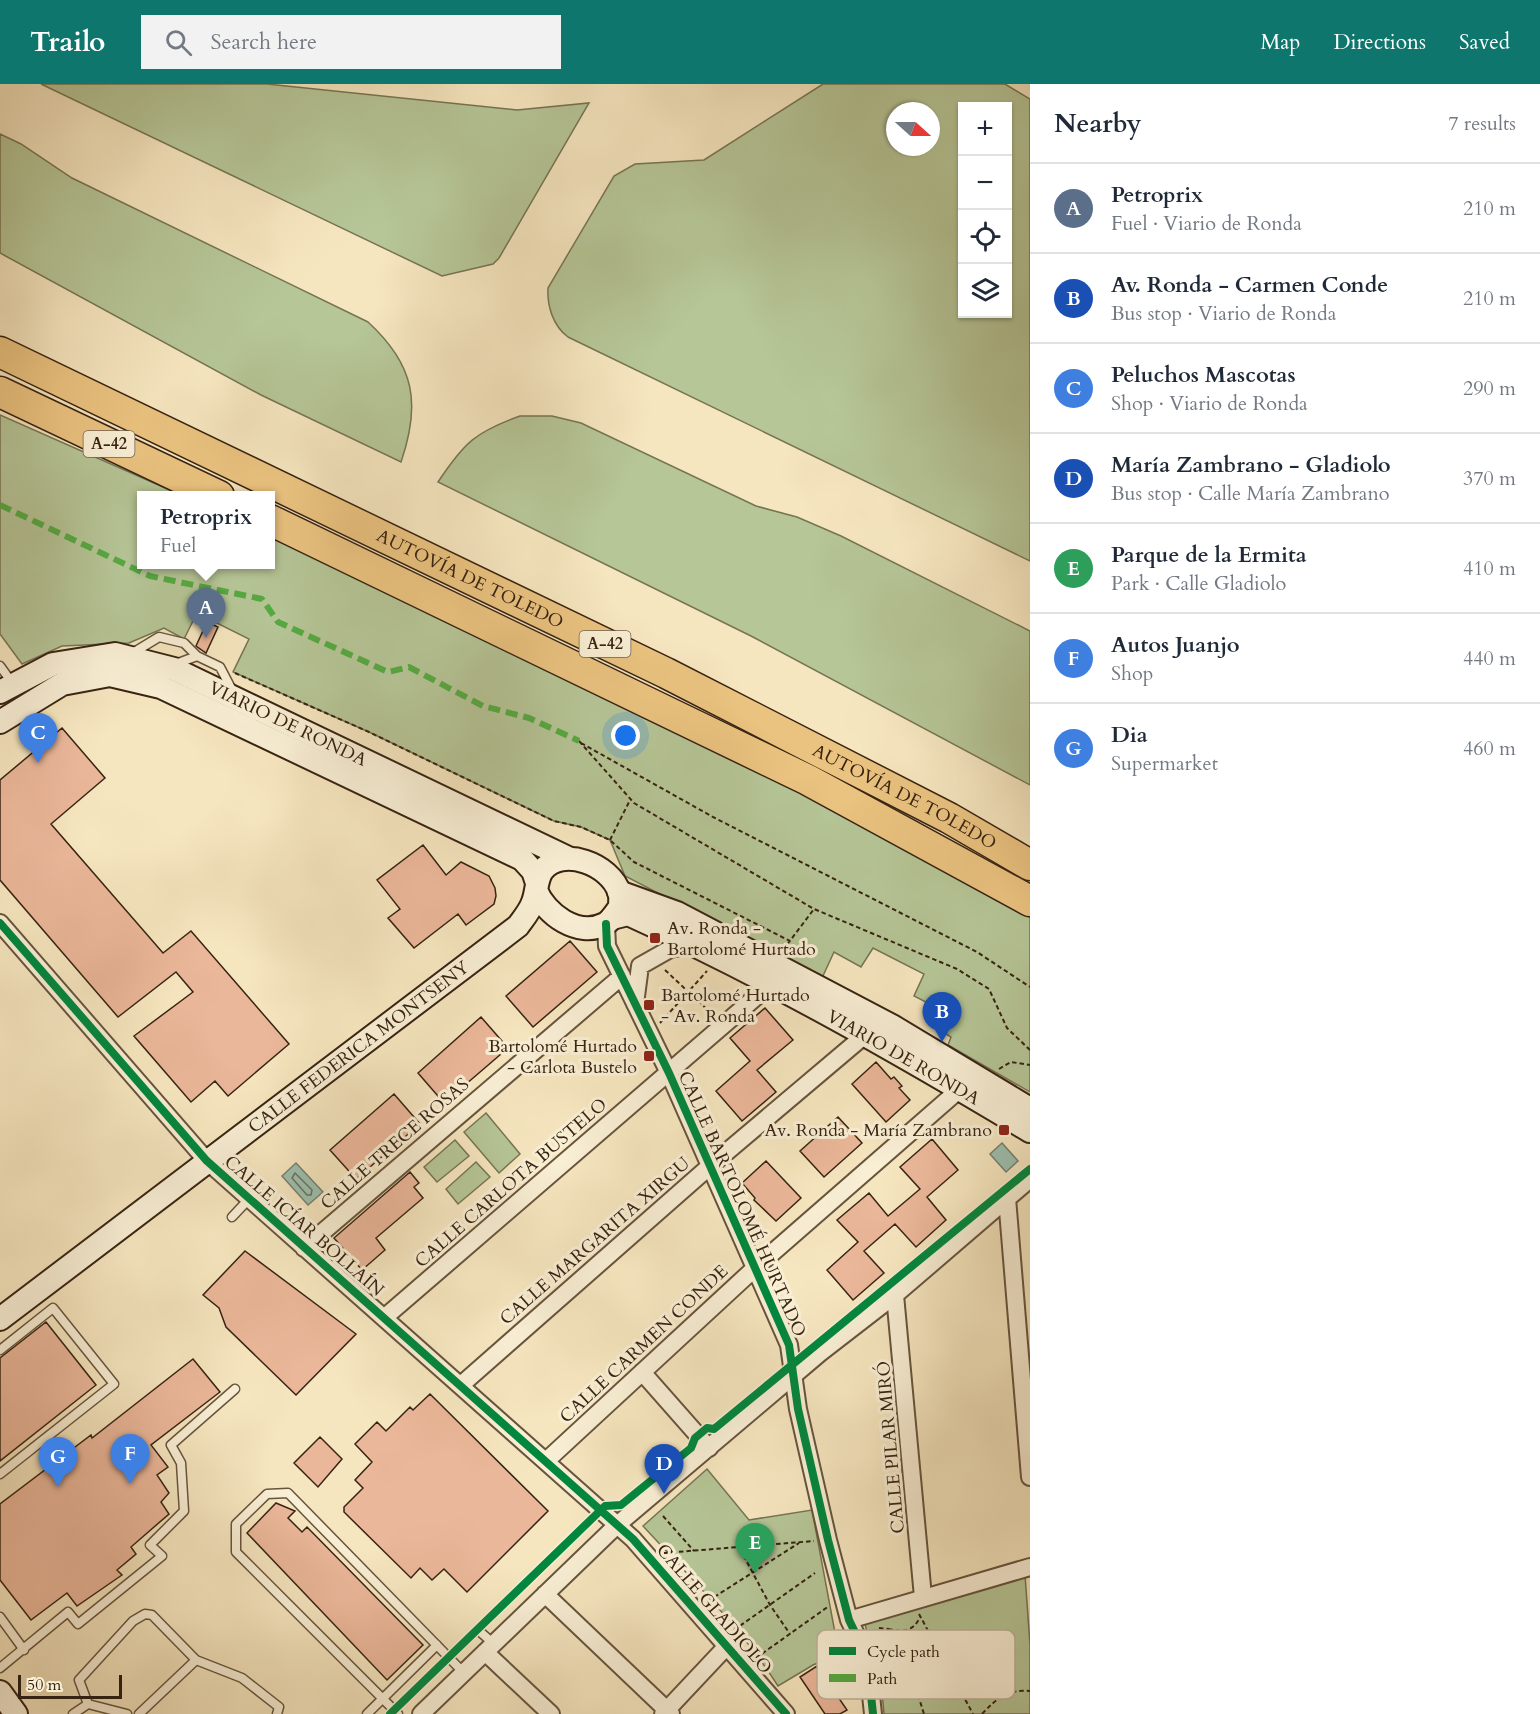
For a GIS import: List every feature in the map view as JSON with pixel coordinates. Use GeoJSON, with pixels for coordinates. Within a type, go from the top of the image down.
{"type":"FeatureCollection","features":[{"type":"Feature","properties":{"kind":"highway","name":"AUTOVÍA DE TOLEDO"},"geometry":{"type":"LineString","coordinates":[[0,352],[666,673],[949,818],[1030,865]]}},
{"type":"Feature","properties":{"kind":"highway","name":"A-42"},"geometry":{"type":"LineString","coordinates":[[0,392],[210,491]]}},
{"type":"Feature","properties":{"kind":"highway","name":"AUTOVÍA DE TOLEDO"},"geometry":{"type":"LineString","coordinates":[[275,522],[808,780],[1030,901]]}},
{"type":"Feature","properties":{"kind":"main road","name":"VIARIO DE RONDA"},"geometry":{"type":"LineString","coordinates":[[5,681],[53,664],[115,654],[166,667],[568,858]]}},
{"type":"Feature","properties":{"kind":"main road","name":"VIARIO DE RONDA"},"geometry":{"type":"LineString","coordinates":[[0,722],[62,684],[110,675],[161,687],[522,859],[533,871],[537,886]]}},
{"type":"Feature","properties":{"kind":"main road"},"geometry":{"type":"LineString","coordinates":[[568,858],[598,867],[611,879],[619,892],[620,907],[608,929],[560,920],[548,910],[537,886],[542,871],[555,860],[568,858]]}},
{"type":"Feature","properties":{"kind":"main road","name":"CALLE FEDERICA MONTSENY"},"geometry":{"type":"LineString","coordinates":[[0,1319],[518,926],[533,903],[537,886]]}},
{"type":"Feature","properties":{"kind":"main road","name":"VIARIO DE RONDA"},"geometry":{"type":"LineString","coordinates":[[619,892],[677,914],[865,1035],[1030,1131]]}},
{"type":"Feature","properties":{"kind":"main road","name":"VIARIO DE RONDA"},"geometry":{"type":"LineString","coordinates":[[608,929],[628,914],[719,958],[772,974],[892,1026],[1030,1109]]}},
{"type":"Feature","properties":{"kind":"main road","name":"CALLE FEDERICA MONTSENY"},"geometry":{"type":"LineString","coordinates":[[518,926],[560,920]]}},
{"type":"Feature","properties":{"kind":"main road"},"geometry":{"type":"LineString","coordinates":[[0,1692],[16,1714]]}},
{"type":"Feature","properties":{"kind":"street","name":"CALLE ICÍAR BOLLAÍN"},"geometry":{"type":"LineString","coordinates":[[0,923],[207,1161],[385,1317],[616,1525]]}},
{"type":"Feature","properties":{"kind":"street","name":"CALLE BARTOLOMÉ HURTADO"},"geometry":{"type":"LineString","coordinates":[[608,929],[622,976],[669,1073],[789,1345],[798,1409],[828,1540],[849,1620],[854,1630]]}},
{"type":"Feature","properties":{"kind":"street"},"geometry":{"type":"LineString","coordinates":[[635,1005],[640,966],[670,949],[693,945]]}},
{"type":"Feature","properties":{"kind":"street","name":"CALLE CARLOTA BUSTELO"},"geometry":{"type":"LineString","coordinates":[[385,1317],[723,1026],[772,974]]}},
{"type":"Feature","properties":{"kind":"street","name":"CALLE TRECE ROSAS"},"geometry":{"type":"LineString","coordinates":[[304,1248],[622,976]]}},
{"type":"Feature","properties":{"kind":"street","name":"CALLE MARGARITA XIRGU"},"geometry":{"type":"LineString","coordinates":[[461,1385],[710,1166],[865,1035]]}},
{"type":"Feature","properties":{"kind":"street","name":"CALLE CARMEN CONDE"},"geometry":{"type":"LineString","coordinates":[[546,1461],[755,1268],[960,1089]]}},
{"type":"Feature","properties":{"kind":"street"},"geometry":{"type":"LineString","coordinates":[[425,1713],[616,1525],[895,1295],[1030,1179]]}},
{"type":"Feature","properties":{"kind":"street"},"geometry":{"type":"LineString","coordinates":[[1007,1198],[1030,1477]]}},
{"type":"Feature","properties":{"kind":"street","name":"CALLE PILAR MIRÓ"},"geometry":{"type":"LineString","coordinates":[[895,1295],[918,1599]]}},
{"type":"Feature","properties":{"kind":"street"},"geometry":{"type":"LineString","coordinates":[[642,1372],[709,1448]]}},
{"type":"Feature","properties":{"kind":"street","name":"CALLE GLADIOLO"},"geometry":{"type":"LineString","coordinates":[[616,1525],[646,1554],[786,1714]]}},
{"type":"Feature","properties":{"kind":"street"},"geometry":{"type":"LineString","coordinates":[[849,1620],[1030,1567]]}},
{"type":"Feature","properties":{"kind":"street"},"geometry":{"type":"LineString","coordinates":[[545,1594],[667,1713],[723,1644]]}},
{"type":"Feature","properties":{"kind":"street"},"geometry":{"type":"LineString","coordinates":[[490,1648],[551,1714]]}},
{"type":"Feature","properties":{"kind":"street","name":"CALLE BARTOLOMÉ HURTADO"},"geometry":{"type":"LineString","coordinates":[[871,1699],[873,1714]]}},
{"type":"Feature","properties":{"kind":"lane"},"geometry":{"type":"LineString","coordinates":[[127,657],[159,637],[184,643],[197,656],[220,667],[236,699]]}},
{"type":"Feature","properties":{"kind":"lane"},"geometry":{"type":"LineString","coordinates":[[166,667],[197,656]]}},
{"type":"Feature","properties":{"kind":"lane"},"geometry":{"type":"LineString","coordinates":[[232,1216],[249,1199]]}},
{"type":"Feature","properties":{"kind":"lane"},"geometry":{"type":"LineString","coordinates":[[0,1350],[53,1308],[114,1384],[0,1474]]}},
{"type":"Feature","properties":{"kind":"lane"},"geometry":{"type":"LineString","coordinates":[[0,1668],[68,1612],[78,1624],[162,1556],[150,1545],[184,1511],[181,1463],[171,1445],[235,1389]]}},
{"type":"Feature","properties":{"kind":"lane"},"geometry":{"type":"LineString","coordinates":[[398,1714],[236,1552],[236,1524],[267,1494],[288,1493],[464,1673]]}},
{"type":"Feature","properties":{"kind":"lane"},"geometry":{"type":"LineString","coordinates":[[88,1704],[79,1680],[139,1616],[152,1615],[196,1660],[242,1678],[279,1707],[277,1714]]}},
{"type":"Feature","properties":{"kind":"lane"},"geometry":{"type":"LineString","coordinates":[[0,1617],[24,1650]]}},
{"type":"Feature","properties":{"kind":"lane"},"geometry":{"type":"LineString","coordinates":[[478,1630],[490,1648]]}},
{"type":"Feature","properties":{"kind":"lane"},"geometry":{"type":"LineString","coordinates":[[367,1714],[437,1645]]}},
{"type":"Feature","properties":{"kind":"lane"},"geometry":{"type":"LineString","coordinates":[[139,1714],[196,1660]]}},
{"type":"Feature","properties":{"kind":"lane"},"geometry":{"type":"LineString","coordinates":[[73,1714],[88,1704],[127,1714]]}},
{"type":"Feature","properties":{"kind":"path"},"geometry":{"type":"LineString","coordinates":[[220,667],[369,732],[554,821],[581,827],[610,840],[634,862],[790,941]]}},
{"type":"Feature","properties":{"kind":"path"},"geometry":{"type":"LineString","coordinates":[[1030,987],[977,952],[713,817],[579,741],[631,799],[814,909],[957,969],[989,989],[1007,1028],[1030,1050]]}},
{"type":"Feature","properties":{"kind":"path"},"geometry":{"type":"LineString","coordinates":[[610,840],[631,799]]}},
{"type":"Feature","properties":{"kind":"path"},"geometry":{"type":"LineString","coordinates":[[772,974],[790,941],[814,909]]}},
{"type":"Feature","properties":{"kind":"path"},"geometry":{"type":"LineString","coordinates":[[653,958],[723,1026]]}},
{"type":"Feature","properties":{"kind":"path"},"geometry":{"type":"LineString","coordinates":[[650,1034],[719,958]]}},
{"type":"Feature","properties":{"kind":"path"},"geometry":{"type":"LineString","coordinates":[[980,1078],[1011,1062],[1030,1065]]}},
{"type":"Feature","properties":{"kind":"path"},"geometry":{"type":"LineString","coordinates":[[663,1516],[694,1551]]}},
{"type":"Feature","properties":{"kind":"path"},"geometry":{"type":"LineString","coordinates":[[646,1554],[828,1540]]}},
{"type":"Feature","properties":{"kind":"path"},"geometry":{"type":"LineString","coordinates":[[693,1610],[800,1542]]}},
{"type":"Feature","properties":{"kind":"path"},"geometry":{"type":"LineString","coordinates":[[739,1548],[770,1605],[790,1634]]}},
{"type":"Feature","properties":{"kind":"path"},"geometry":{"type":"LineString","coordinates":[[723,1644],[770,1605],[815,1573]]}},
{"type":"Feature","properties":{"kind":"path"},"geometry":{"type":"LineString","coordinates":[[744,1667],[843,1596]]}},
{"type":"Feature","properties":{"kind":"path"},"geometry":{"type":"LineString","coordinates":[[918,1599],[920,1617],[927,1630]]}},
{"type":"Feature","properties":{"kind":"path"},"geometry":{"type":"LineString","coordinates":[[849,1620],[888,1629],[908,1630],[916,1625],[920,1617]]}},
{"type":"Feature","properties":{"kind":"path"},"geometry":{"type":"LineString","coordinates":[[1015,1691],[1030,1690]]}},
{"type":"Feature","properties":{"kind":"path"},"geometry":{"type":"LineString","coordinates":[[919,1699],[924,1714]]}},
{"type":"Feature","properties":{"kind":"path"},"geometry":{"type":"LineString","coordinates":[[965,1699],[973,1714]]}},
{"type":"Feature","properties":{"kind":"path"},"geometry":{"type":"LineString","coordinates":[[982,1714],[996,1699]]}},
{"type":"Feature","properties":{"kind":"shaded area"},"geometry":{"type":"Polygon","coordinates":[[[41,84],[267,84],[517,110],[589,103],[499,258],[493,264],[442,276],[41,84]]]}},
{"type":"Feature","properties":{"kind":"shaded area"},"geometry":{"type":"Polygon","coordinates":[[[823,84],[1005,84],[1030,99],[1030,561],[568,337],[558,327],[550,309],[548,288],[614,176],[635,164],[704,160],[823,84]]]}},
{"type":"Feature","properties":{"kind":"shaded area"},"geometry":{"type":"Polygon","coordinates":[[[0,134],[21,144],[72,178],[368,322],[396,354],[410,386],[411,422],[401,462],[261,395],[0,253],[0,134]]]}},
{"type":"Feature","properties":{"kind":"shaded area"},"geometry":{"type":"Polygon","coordinates":[[[0,415],[172,491],[137,491],[137,569],[275,569],[275,537],[867,824],[1030,916],[1030,1092],[948,1045],[951,1037],[938,1029],[947,1013],[914,996],[924,974],[873,948],[861,967],[834,952],[822,978],[625,876],[610,840],[581,827],[554,821],[369,732],[233,672],[249,639],[197,613],[184,639],[164,628],[129,643],[62,646],[22,664],[0,634],[0,415]]]}},
{"type":"Feature","properties":{"kind":"shaded area"},"geometry":{"type":"Polygon","coordinates":[[[520,416],[552,416],[581,423],[756,506],[797,517],[841,536],[1030,631],[1030,785],[751,636],[438,482],[455,457],[472,440],[520,416]]]}},
{"type":"Feature","properties":{"kind":"shaded area"},"geometry":{"type":"Polygon","coordinates":[[[486,1113],[520,1154],[499,1173],[464,1132],[486,1113]]]}},
{"type":"Feature","properties":{"kind":"shaded area"},"geometry":{"type":"Polygon","coordinates":[[[455,1140],[469,1156],[437,1182],[424,1167],[455,1140]]]}},
{"type":"Feature","properties":{"kind":"shaded area"},"geometry":{"type":"Polygon","coordinates":[[[476,1162],[490,1177],[458,1204],[446,1189],[476,1162]]]}},
{"type":"Feature","properties":{"kind":"shaded area"},"geometry":{"type":"Polygon","coordinates":[[[707,1469],[749,1520],[812,1510],[834,1630],[817,1630],[817,1663],[778,1686],[731,1623],[643,1526],[707,1469]]]}},
{"type":"Feature","properties":{"kind":"shaded area"},"geometry":{"type":"Polygon","coordinates":[[[1025,1575],[1030,1644],[1030,1714],[884,1714],[883,1699],[1015,1699],[1015,1630],[866,1630],[865,1624],[1025,1575]]]}},
{"type":"Feature","properties":{"kind":"water"},"geometry":{"type":"Polygon","coordinates":[[[1002,1143],[1018,1161],[1006,1172],[990,1154],[1002,1143]]]}},
{"type":"Feature","properties":{"kind":"water"},"geometry":{"type":"Polygon","coordinates":[[[296,1163],[323,1192],[308,1205],[282,1176],[296,1163]]]}},
{"type":"Feature","properties":{"kind":"building"},"geometry":{"type":"Polygon","coordinates":[[[207,622],[218,627],[206,653],[196,646],[207,622]]]}},
{"type":"Feature","properties":{"kind":"building"},"geometry":{"type":"Polygon","coordinates":[[[62,728],[105,778],[51,824],[163,953],[191,931],[289,1044],[228,1096],[215,1081],[191,1102],[134,1036],[193,992],[176,972],[118,1017],[0,880],[0,780],[62,728]]]}},
{"type":"Feature","properties":{"kind":"building"},"geometry":{"type":"Polygon","coordinates":[[[423,845],[446,875],[461,862],[489,876],[496,896],[494,904],[466,925],[458,914],[414,948],[388,918],[400,909],[377,880],[423,845]]]}},
{"type":"Feature","properties":{"kind":"building"},"geometry":{"type":"Polygon","coordinates":[[[570,941],[597,972],[533,1027],[506,996],[570,941]]]}},
{"type":"Feature","properties":{"kind":"building"},"geometry":{"type":"Polygon","coordinates":[[[765,1008],[793,1040],[757,1070],[776,1092],[742,1121],[716,1091],[750,1061],[730,1038],[765,1008]]]}},
{"type":"Feature","properties":{"kind":"building"},"geometry":{"type":"Polygon","coordinates":[[[481,1017],[508,1048],[444,1103],[418,1073],[481,1017]]]}},
{"type":"Feature","properties":{"kind":"building"},"geometry":{"type":"Polygon","coordinates":[[[876,1062],[891,1079],[894,1077],[902,1086],[899,1088],[910,1100],[886,1122],[852,1084],[876,1062]]]}},
{"type":"Feature","properties":{"kind":"building"},"geometry":{"type":"Polygon","coordinates":[[[394,1094],[420,1124],[356,1179],[330,1150],[394,1094]]]}},
{"type":"Feature","properties":{"kind":"building"},"geometry":{"type":"Polygon","coordinates":[[[838,1117],[862,1143],[824,1177],[800,1151],[838,1117]]]}},
{"type":"Feature","properties":{"kind":"building"},"geometry":{"type":"Polygon","coordinates":[[[932,1139],[958,1170],[927,1197],[946,1220],[916,1247],[895,1224],[864,1251],[884,1273],[853,1300],[827,1270],[858,1242],[837,1220],[869,1193],[888,1216],[920,1189],[900,1167],[932,1139]]]}},
{"type":"Feature","properties":{"kind":"building"},"geometry":{"type":"Polygon","coordinates":[[[766,1161],[801,1198],[776,1221],[754,1200],[755,1198],[742,1183],[766,1161]]]}},
{"type":"Feature","properties":{"kind":"building"},"geometry":{"type":"Polygon","coordinates":[[[410,1172],[419,1183],[414,1187],[423,1198],[376,1238],[385,1250],[362,1270],[334,1238],[410,1172]]]}},
{"type":"Feature","properties":{"kind":"building"},"geometry":{"type":"Polygon","coordinates":[[[245,1251],[356,1334],[296,1395],[226,1327],[219,1308],[203,1295],[245,1251]]]}},
{"type":"Feature","properties":{"kind":"building"},"geometry":{"type":"Polygon","coordinates":[[[46,1322],[96,1385],[0,1461],[0,1358],[46,1322]]]}},
{"type":"Feature","properties":{"kind":"building"},"geometry":{"type":"Polygon","coordinates":[[[193,1359],[220,1392],[151,1445],[168,1467],[157,1475],[169,1493],[161,1502],[169,1514],[131,1547],[136,1554],[117,1570],[122,1575],[77,1606],[67,1593],[31,1620],[0,1580],[0,1504],[91,1435],[92,1438],[193,1359]]]}},
{"type":"Feature","properties":{"kind":"building"},"geometry":{"type":"Polygon","coordinates":[[[430,1394],[548,1511],[467,1592],[444,1569],[432,1580],[420,1568],[411,1578],[344,1512],[344,1507],[363,1488],[355,1480],[372,1462],[355,1444],[377,1422],[386,1431],[410,1407],[413,1410],[430,1394]]]}},
{"type":"Feature","properties":{"kind":"building"},"geometry":{"type":"Polygon","coordinates":[[[320,1437],[342,1459],[318,1487],[294,1463],[320,1437]]]}},
{"type":"Feature","properties":{"kind":"building"},"geometry":{"type":"Polygon","coordinates":[[[276,1503],[295,1511],[288,1518],[302,1532],[307,1527],[423,1645],[387,1680],[247,1533],[276,1503]]]}},
{"type":"Feature","properties":{"kind":"building"},"geometry":{"type":"Polygon","coordinates":[[[817,1666],[817,1699],[840,1699],[847,1710],[840,1714],[825,1714],[800,1677],[817,1666]]]}},
{"type":"Feature","properties":{"kind":"marked path"},"geometry":{"type":"LineString","coordinates":[[0,505],[150,576],[262,599],[278,622],[388,672],[409,667],[483,706],[529,718],[579,741]]}},
{"type":"Feature","properties":{"kind":"cycle path"},"geometry":{"type":"LineString","coordinates":[[0,923],[207,1161],[633,1539],[786,1714]]}},
{"type":"Feature","properties":{"kind":"cycle path"},"geometry":{"type":"LineString","coordinates":[[606,924],[607,946],[669,1073],[789,1345],[798,1409],[828,1540],[849,1620],[854,1630]]}},
{"type":"Feature","properties":{"kind":"cycle path"},"geometry":{"type":"LineString","coordinates":[[390,1714],[605,1506],[621,1505],[691,1448],[695,1438],[707,1428],[714,1429],[1030,1169]]}},
{"type":"Feature","properties":{"kind":"cycle path"},"geometry":{"type":"LineString","coordinates":[[871,1699],[873,1714]]}},
{"type":"Feature","properties":{"kind":"place","name":"Petroprix"},"geometry":{"type":"Point","coordinates":[206,638]}},
{"type":"Feature","properties":{"kind":"place","name":"Peluchos Mascotas"},"geometry":{"type":"Point","coordinates":[38,763]}},
{"type":"Feature","properties":{"kind":"place","name":"Av. Ronda - Bartolomé Hurtado"},"geometry":{"type":"Point","coordinates":[655,938]}},
{"type":"Feature","properties":{"kind":"place","name":"Bartolomé Hurtado - Av. Ronda"},"geometry":{"type":"Point","coordinates":[649,1005]}},
{"type":"Feature","properties":{"kind":"place","name":"Av. Ronda - Carmen Conde"},"geometry":{"type":"Point","coordinates":[942,1042]}},
{"type":"Feature","properties":{"kind":"place","name":"Bartolomé Hurtado - Carlota Bustelo"},"geometry":{"type":"Point","coordinates":[649,1056]}},
{"type":"Feature","properties":{"kind":"place","name":"Av. Ronda - María Zambrano"},"geometry":{"type":"Point","coordinates":[1004,1130]}},
{"type":"Feature","properties":{"kind":"place","name":"Autos Juanjo"},"geometry":{"type":"Point","coordinates":[130,1484]}},
{"type":"Feature","properties":{"kind":"place","name":"Dia"},"geometry":{"type":"Point","coordinates":[58,1487]}},
{"type":"Feature","properties":{"kind":"place","name":"María Zambrano - Gladiolo"},"geometry":{"type":"Point","coordinates":[664,1494]}},
{"type":"Feature","properties":{"kind":"place","name":"Parque de la Ermita"},"geometry":{"type":"Point","coordinates":[755,1573]}}]}
